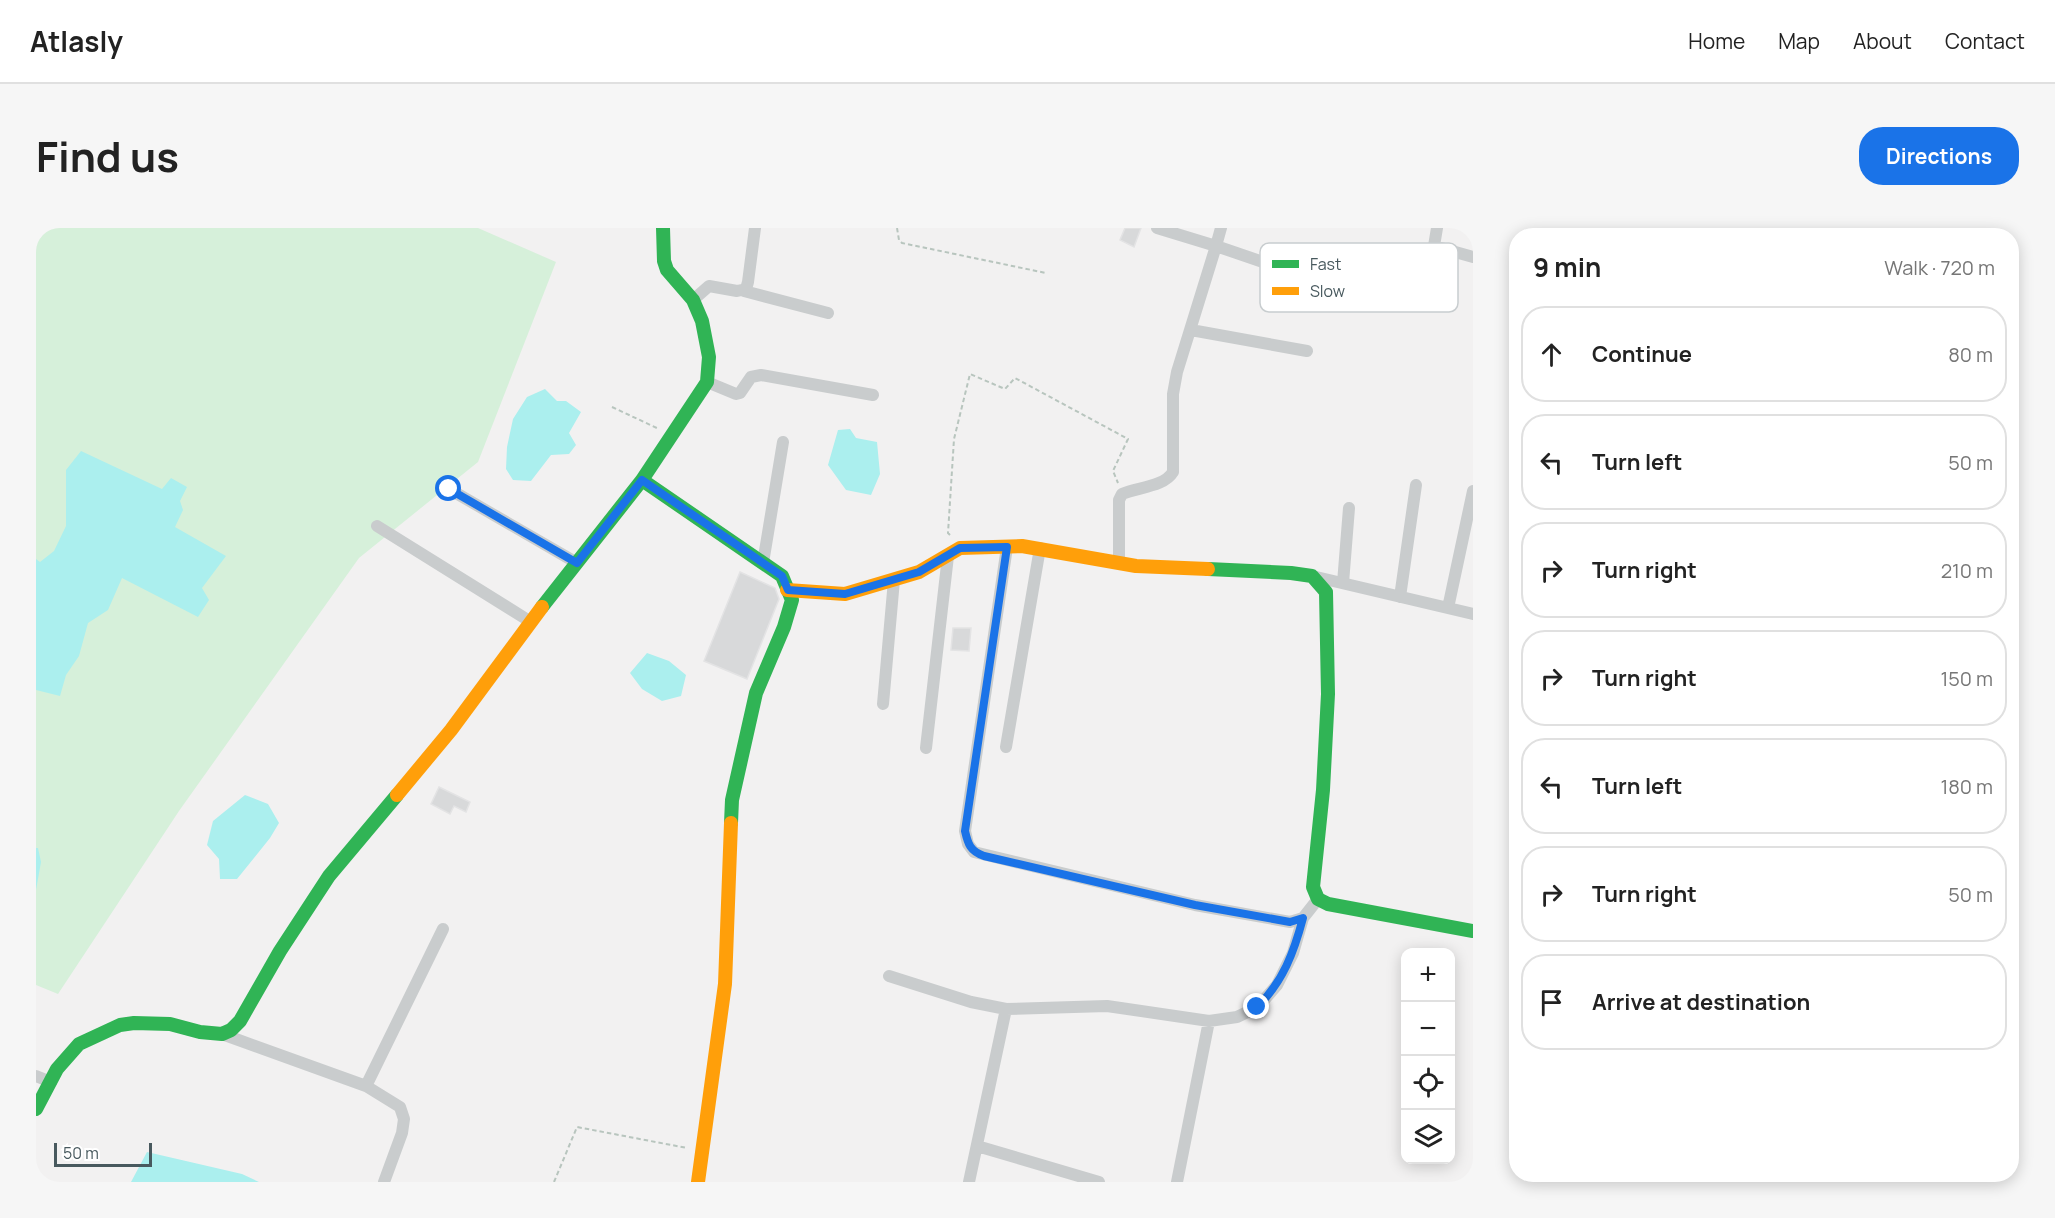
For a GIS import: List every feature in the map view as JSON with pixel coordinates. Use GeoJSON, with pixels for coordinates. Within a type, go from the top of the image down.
{"type":"FeatureCollection","features":[{"type":"Feature","properties":{"kind":"street"},"geometry":{"type":"LineString","coordinates":[[222,1034],[231,1030],[240,1021],[280,951],[329,876],[451,730],[531,622],[655,464],[707,382],[709,357],[702,321],[693,300],[667,270],[664,261],[663,228]]}},
{"type":"Feature","properties":{"kind":"street"},"geometry":{"type":"LineString","coordinates":[[744,291],[748,282],[755,228]]}},
{"type":"Feature","properties":{"kind":"street"},"geometry":{"type":"LineString","coordinates":[[1157,228],[1260,261]]}},
{"type":"Feature","properties":{"kind":"street"},"geometry":{"type":"LineString","coordinates":[[1119,562],[1119,500],[1122,494],[1135,488],[1163,483],[1173,472],[1173,394],[1177,372],[1221,228]]}},
{"type":"Feature","properties":{"kind":"street"},"geometry":{"type":"LineString","coordinates":[[1434,243],[1437,228]]}},
{"type":"Feature","properties":{"kind":"street"},"geometry":{"type":"LineString","coordinates":[[1458,252],[1473,256]]}},
{"type":"Feature","properties":{"kind":"street"},"geometry":{"type":"LineString","coordinates":[[693,300],[709,286],[744,291],[828,313]]}},
{"type":"Feature","properties":{"kind":"street"},"geometry":{"type":"LineString","coordinates":[[1191,330],[1307,351]]}},
{"type":"Feature","properties":{"kind":"street"},"geometry":{"type":"LineString","coordinates":[[707,382],[736,394],[740,393],[751,377],[761,375],[873,395]]}},
{"type":"Feature","properties":{"kind":"street"},"geometry":{"type":"LineString","coordinates":[[764,563],[783,442]]}},
{"type":"Feature","properties":{"kind":"street"},"geometry":{"type":"LineString","coordinates":[[642,480],[782,576],[792,600],[784,627],[756,693],[732,800],[725,984],[702,1151],[702,1181]]}},
{"type":"Feature","properties":{"kind":"street"},"geometry":{"type":"LineString","coordinates":[[1400,597],[1416,485]]}},
{"type":"Feature","properties":{"kind":"street"},"geometry":{"type":"LineString","coordinates":[[449,489],[577,563]]}},
{"type":"Feature","properties":{"kind":"street"},"geometry":{"type":"LineString","coordinates":[[1448,608],[1473,491]]}},
{"type":"Feature","properties":{"kind":"street"},"geometry":{"type":"LineString","coordinates":[[1343,583],[1349,508]]}},
{"type":"Feature","properties":{"kind":"street"},"geometry":{"type":"LineString","coordinates":[[377,526],[531,622]]}},
{"type":"Feature","properties":{"kind":"street"},"geometry":{"type":"LineString","coordinates":[[788,590],[845,594],[919,572],[954,552],[1007,547],[1040,548],[1136,566],[1291,573],[1312,576],[1473,614]]}},
{"type":"Feature","properties":{"kind":"street"},"geometry":{"type":"LineString","coordinates":[[1007,547],[965,831],[968,844],[974,852],[1195,905],[1290,922],[1303,918]]}},
{"type":"Feature","properties":{"kind":"street"},"geometry":{"type":"LineString","coordinates":[[1006,747],[1040,548]]}},
{"type":"Feature","properties":{"kind":"street"},"geometry":{"type":"LineString","coordinates":[[926,748],[954,552]]}},
{"type":"Feature","properties":{"kind":"street"},"geometry":{"type":"LineString","coordinates":[[1312,576],[1326,592],[1327,683],[1323,790],[1313,887],[1318,899],[1345,908],[1473,931]]}},
{"type":"Feature","properties":{"kind":"street"},"geometry":{"type":"LineString","coordinates":[[883,704],[894,580]]}},
{"type":"Feature","properties":{"kind":"street"},"geometry":{"type":"LineString","coordinates":[[889,976],[971,1002],[1006,1009],[1116,1006],[1209,1021],[1237,1017],[1257,1007],[1277,985],[1293,954],[1303,918],[1318,899]]}},
{"type":"Feature","properties":{"kind":"street"},"geometry":{"type":"LineString","coordinates":[[366,1086],[443,929]]}},
{"type":"Feature","properties":{"kind":"street"},"geometry":{"type":"LineString","coordinates":[[969,1182],[1006,1009]]}},
{"type":"Feature","properties":{"kind":"street"},"geometry":{"type":"LineString","coordinates":[[1176,1182],[1209,1021]]}},
{"type":"Feature","properties":{"kind":"street"},"geometry":{"type":"LineString","coordinates":[[36,1108],[57,1070],[79,1044],[120,1025],[170,1024],[200,1032],[222,1034],[366,1086],[400,1107],[404,1119],[402,1133],[384,1182]]}},
{"type":"Feature","properties":{"kind":"street"},"geometry":{"type":"LineString","coordinates":[[36,1076],[51,1082]]}},
{"type":"Feature","properties":{"kind":"street"},"geometry":{"type":"LineString","coordinates":[[977,1146],[1099,1182]]}},
{"type":"Feature","properties":{"kind":"path"},"geometry":{"type":"LineString","coordinates":[[897,228],[899,240],[902,243],[1046,273]]}},
{"type":"Feature","properties":{"kind":"path"},"geometry":{"type":"LineString","coordinates":[[954,552],[948,533],[954,439],[970,374],[1005,389],[1015,378],[1128,439],[1113,471],[1122,494]]}},
{"type":"Feature","properties":{"kind":"path"},"geometry":{"type":"LineString","coordinates":[[612,407],[672,435]]}},
{"type":"Feature","properties":{"kind":"path"},"geometry":{"type":"LineString","coordinates":[[554,1182],[576,1127],[702,1151]]}},
{"type":"Feature","properties":{"kind":"green space"},"geometry":{"type":"Polygon","coordinates":[[[36,228],[478,228],[556,262],[478,462],[359,558],[179,811],[58,994],[36,985],[36,228]]]}},
{"type":"Feature","properties":{"kind":"water"},"geometry":{"type":"Polygon","coordinates":[[[545,389],[557,401],[566,401],[581,412],[569,433],[576,445],[569,454],[551,455],[531,481],[513,480],[506,469],[507,447],[513,419],[527,397],[545,389]]]}},
{"type":"Feature","properties":{"kind":"water"},"geometry":{"type":"Polygon","coordinates":[[[850,429],[856,438],[877,442],[880,474],[871,495],[846,490],[828,465],[838,430],[850,429]]]}},
{"type":"Feature","properties":{"kind":"water"},"geometry":{"type":"Polygon","coordinates":[[[81,451],[162,489],[171,478],[187,487],[180,501],[183,510],[175,527],[226,556],[202,588],[209,600],[198,617],[122,578],[108,610],[88,623],[79,656],[66,675],[60,696],[36,690],[36,559],[40,562],[54,551],[66,526],[66,470],[81,451]]]}},
{"type":"Feature","properties":{"kind":"water"},"geometry":{"type":"Polygon","coordinates":[[[647,653],[669,661],[686,675],[681,696],[662,701],[642,689],[630,673],[647,653]]]}},
{"type":"Feature","properties":{"kind":"water"},"geometry":{"type":"Polygon","coordinates":[[[245,795],[268,804],[279,823],[270,838],[237,879],[220,879],[219,859],[207,845],[213,821],[245,795]]]}},
{"type":"Feature","properties":{"kind":"water"},"geometry":{"type":"Polygon","coordinates":[[[36,848],[38,848],[41,862],[36,890],[36,848]]]}},
{"type":"Feature","properties":{"kind":"water"},"geometry":{"type":"Polygon","coordinates":[[[147,1152],[242,1174],[259,1182],[131,1182],[147,1152]]]}},
{"type":"Feature","properties":{"kind":"building"},"geometry":{"type":"Polygon","coordinates":[[[1125,228],[1141,228],[1134,247],[1120,240],[1125,228]]]}},
{"type":"Feature","properties":{"kind":"building"},"geometry":{"type":"Polygon","coordinates":[[[740,572],[775,588],[779,599],[747,679],[704,661],[740,572]]]}},
{"type":"Feature","properties":{"kind":"building"},"geometry":{"type":"Polygon","coordinates":[[[953,628],[971,628],[969,651],[951,650],[953,628]]]}},
{"type":"Feature","properties":{"kind":"building"},"geometry":{"type":"Polygon","coordinates":[[[439,787],[470,802],[466,812],[454,806],[450,814],[431,804],[439,787]]]}},
{"type":"Feature","properties":{"kind":"traffic: fast"},"geometry":{"type":"LineString","coordinates":[[542,607],[642,480],[707,382],[709,357],[702,321],[693,300],[667,270],[664,261],[663,228]]}},
{"type":"Feature","properties":{"kind":"traffic: fast"},"geometry":{"type":"LineString","coordinates":[[642,480],[782,576],[792,600],[784,627],[756,693],[732,800],[731,823]]}},
{"type":"Feature","properties":{"kind":"traffic: fast"},"geometry":{"type":"LineString","coordinates":[[1208,569],[1312,576],[1326,592],[1328,694],[1323,790],[1313,887],[1318,899],[1328,904],[1473,931]]}},
{"type":"Feature","properties":{"kind":"traffic: fast"},"geometry":{"type":"LineString","coordinates":[[36,1109],[57,1069],[79,1044],[120,1025],[170,1024],[200,1032],[222,1034],[231,1030],[240,1021],[280,951],[329,876],[397,795]]}},
{"type":"Feature","properties":{"kind":"traffic: slow"},"geometry":{"type":"LineString","coordinates":[[787,590],[845,594],[919,572],[960,548],[1022,546],[1136,566],[1208,569]]}},
{"type":"Feature","properties":{"kind":"traffic: slow"},"geometry":{"type":"LineString","coordinates":[[397,795],[451,730],[542,607]]}},
{"type":"Feature","properties":{"kind":"traffic: slow"},"geometry":{"type":"LineString","coordinates":[[698,1182],[725,984],[731,823]]}},
{"type":"Feature","properties":{"kind":"route"},"geometry":{"type":"LineString","coordinates":[[449,489],[577,563],[642,480],[782,576],[788,590],[845,594],[919,572],[960,548],[1007,547],[965,831],[968,844],[974,852],[984,856],[1195,905],[1290,922],[1303,918],[1293,954],[1277,985],[1257,1007]]}}]}
